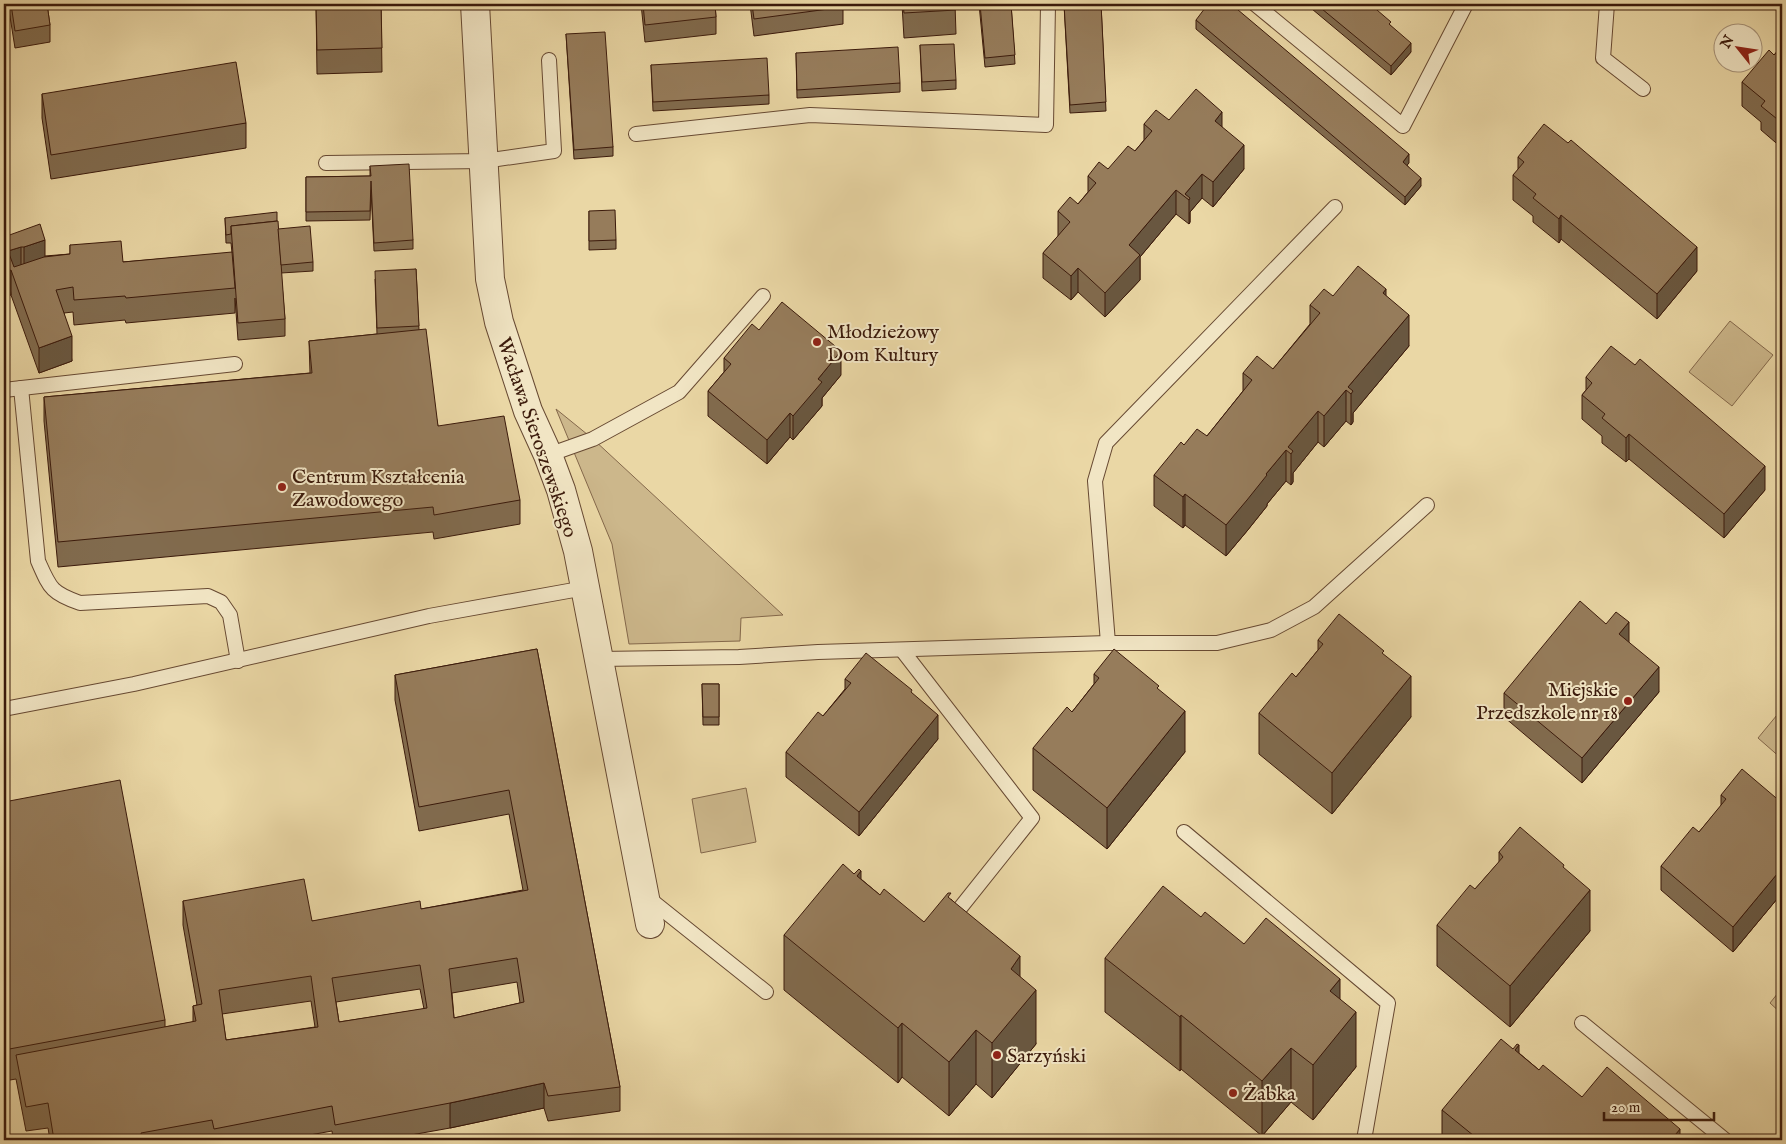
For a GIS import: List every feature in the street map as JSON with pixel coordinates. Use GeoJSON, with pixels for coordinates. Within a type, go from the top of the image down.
{"type":"FeatureCollection","features":[{"type":"Feature","properties":{"kind":"street","name":"Wacława Sieroszewskiego"},"geometry":{"type":"LineString","coordinates":[[475,4],[490,279],[499,322],[528,411],[548,455],[563,498],[578,551],[650,924]]}},
{"type":"Feature","properties":{"kind":"lane"},"geometry":{"type":"LineString","coordinates":[[636,134],[810,115],[1046,125],[1048,4]]}},
{"type":"Feature","properties":{"kind":"lane"},"geometry":{"type":"LineString","coordinates":[[1255,4],[1403,126],[1466,4]]}},
{"type":"Feature","properties":{"kind":"lane"},"geometry":{"type":"LineString","coordinates":[[1607,4],[1603,58],[1643,89]]}},
{"type":"Feature","properties":{"kind":"lane"},"geometry":{"type":"LineString","coordinates":[[326,163],[484,160],[554,151],[549,60]]}},
{"type":"Feature","properties":{"kind":"lane"},"geometry":{"type":"LineString","coordinates":[[1108,643],[1095,481],[1106,443],[1335,208]]}},
{"type":"Feature","properties":{"kind":"lane"},"geometry":{"type":"LineString","coordinates":[[548,455],[593,439],[679,392],[763,296]]}},
{"type":"Feature","properties":{"kind":"lane"},"geometry":{"type":"LineString","coordinates":[[4,390],[235,364]]}},
{"type":"Feature","properties":{"kind":"lane"},"geometry":{"type":"LineString","coordinates":[[21,388],[38,561],[48,584],[60,596],[80,603],[208,596],[222,602],[230,615],[238,661]]}},
{"type":"Feature","properties":{"kind":"lane"},"geometry":{"type":"LineString","coordinates":[[598,659],[739,657],[1108,643],[1217,642],[1270,630],[1314,606],[1427,505]]}},
{"type":"Feature","properties":{"kind":"lane"},"geometry":{"type":"LineString","coordinates":[[4,709],[134,684],[429,616],[585,588]]}},
{"type":"Feature","properties":{"kind":"lane"},"geometry":{"type":"LineString","coordinates":[[902,650],[1032,818],[953,918]]}},
{"type":"Feature","properties":{"kind":"lane"},"geometry":{"type":"LineString","coordinates":[[1184,832],[1388,1003],[1364,1140]]}},
{"type":"Feature","properties":{"kind":"lane"},"geometry":{"type":"LineString","coordinates":[[644,895],[766,992]]}},
{"type":"Feature","properties":{"kind":"lane"},"geometry":{"type":"LineString","coordinates":[[1582,1023],[1725,1140]]}},
{"type":"Feature","properties":{"kind":"shaded area"},"geometry":{"type":"Polygon","coordinates":[[[1730,321],[1773,355],[1732,406],[1689,372],[1730,321]]]}},
{"type":"Feature","properties":{"kind":"shaded area"},"geometry":{"type":"Polygon","coordinates":[[[556,409],[593,439],[783,615],[741,618],[740,641],[629,644],[612,544],[556,409]]]}},
{"type":"Feature","properties":{"kind":"shaded area"},"geometry":{"type":"Polygon","coordinates":[[[1782,709],[1782,759],[1758,738],[1782,709]]]}},
{"type":"Feature","properties":{"kind":"shaded area"},"geometry":{"type":"Polygon","coordinates":[[[746,788],[756,842],[701,853],[692,799],[746,788]]]}},
{"type":"Feature","properties":{"kind":"shaded area"},"geometry":{"type":"Polygon","coordinates":[[[1782,988],[1782,1014],[1770,1003],[1782,988]]]}},
{"type":"Feature","properties":{"kind":"building"},"geometry":{"type":"Polygon","coordinates":[[[11,4],[47,4],[50,25],[15,31],[11,4]]]}},
{"type":"Feature","properties":{"kind":"building"},"geometry":{"type":"Polygon","coordinates":[[[316,4],[381,4],[382,48],[317,50],[316,4]]]}},
{"type":"Feature","properties":{"kind":"building"},"geometry":{"type":"Polygon","coordinates":[[[643,4],[715,4],[716,17],[645,25],[643,4]]]}},
{"type":"Feature","properties":{"kind":"building"},"geometry":{"type":"Polygon","coordinates":[[[752,4],[843,4],[843,7],[754,19],[752,4]]]}},
{"type":"Feature","properties":{"kind":"building"},"geometry":{"type":"Polygon","coordinates":[[[903,4],[955,4],[956,10],[904,13],[903,4]]]}},
{"type":"Feature","properties":{"kind":"building"},"geometry":{"type":"Polygon","coordinates":[[[980,4],[1011,4],[1015,55],[985,58],[980,4]]]}},
{"type":"Feature","properties":{"kind":"building"},"geometry":{"type":"Polygon","coordinates":[[[1064,4],[1101,4],[1106,102],[1070,105],[1064,4]]]}},
{"type":"Feature","properties":{"kind":"building"},"geometry":{"type":"Polygon","coordinates":[[[1208,4],[1231,4],[1409,154],[1403,162],[1421,178],[1405,197],[1196,20],[1208,4]]]}},
{"type":"Feature","properties":{"kind":"building"},"geometry":{"type":"Polygon","coordinates":[[[1316,4],[1370,4],[1411,43],[1391,66],[1316,4]]]}},
{"type":"Feature","properties":{"kind":"building"},"geometry":{"type":"Polygon","coordinates":[[[605,32],[613,147],[574,150],[566,34],[605,32]]]}},
{"type":"Feature","properties":{"kind":"building"},"geometry":{"type":"Polygon","coordinates":[[[954,44],[956,80],[922,82],[920,45],[954,44]]]}},
{"type":"Feature","properties":{"kind":"building"},"geometry":{"type":"Polygon","coordinates":[[[1782,46],[1782,123],[1761,106],[1765,101],[1742,82],[1750,72],[1764,72],[1764,56],[1769,50],[1774,55],[1782,46]]]}},
{"type":"Feature","properties":{"kind":"building"},"geometry":{"type":"Polygon","coordinates":[[[898,47],[900,83],[797,90],[796,53],[898,47]]]}},
{"type":"Feature","properties":{"kind":"building"},"geometry":{"type":"Polygon","coordinates":[[[767,58],[769,95],[653,102],[651,65],[767,58]]]}},
{"type":"Feature","properties":{"kind":"building"},"geometry":{"type":"Polygon","coordinates":[[[236,62],[246,123],[51,155],[42,94],[236,62]]]}},
{"type":"Feature","properties":{"kind":"building"},"geometry":{"type":"Polygon","coordinates":[[[1196,89],[1222,112],[1215,121],[1244,145],[1213,182],[1202,174],[1185,194],[1190,198],[1189,200],[1176,190],[1129,245],[1140,255],[1105,293],[1078,268],[1071,276],[1043,253],[1070,222],[1058,211],[1070,197],[1078,204],[1096,183],[1088,176],[1099,162],[1108,169],[1128,146],[1135,151],[1152,131],[1144,124],[1156,110],[1169,120],[1196,89]]]}},
{"type":"Feature","properties":{"kind":"building"},"geometry":{"type":"Polygon","coordinates":[[[1544,124],[1568,143],[1571,140],[1697,247],[1657,294],[1561,215],[1559,219],[1533,198],[1536,194],[1513,175],[1524,162],[1518,157],[1544,124]]]}},
{"type":"Feature","properties":{"kind":"building"},"geometry":{"type":"Polygon","coordinates":[[[409,164],[413,240],[374,243],[371,181],[370,211],[306,212],[306,177],[371,176],[370,166],[409,164]]]}},
{"type":"Feature","properties":{"kind":"building"},"geometry":{"type":"Polygon","coordinates":[[[615,210],[616,240],[589,241],[589,211],[615,210]]]}},
{"type":"Feature","properties":{"kind":"building"},"geometry":{"type":"Polygon","coordinates":[[[277,212],[277,221],[231,226],[231,234],[226,235],[225,218],[277,212]]]}},
{"type":"Feature","properties":{"kind":"building"},"geometry":{"type":"Polygon","coordinates":[[[278,221],[285,319],[238,323],[231,226],[278,221]]]}},
{"type":"Feature","properties":{"kind":"building"},"geometry":{"type":"Polygon","coordinates":[[[40,224],[45,240],[8,251],[14,267],[44,257],[70,254],[70,245],[121,241],[123,262],[232,252],[235,288],[126,298],[125,296],[74,300],[73,287],[56,290],[72,336],[39,348],[11,270],[4,273],[4,237],[40,224]]]}},
{"type":"Feature","properties":{"kind":"building"},"geometry":{"type":"Polygon","coordinates":[[[310,226],[313,262],[281,265],[278,229],[310,226]]]}},
{"type":"Feature","properties":{"kind":"building"},"geometry":{"type":"Polygon","coordinates":[[[1358,266],[1386,289],[1383,293],[1409,315],[1348,387],[1353,391],[1351,394],[1346,390],[1324,416],[1318,411],[1288,447],[1293,451],[1291,454],[1286,450],[1226,525],[1185,494],[1183,497],[1154,475],[1181,442],[1184,445],[1197,429],[1207,436],[1252,380],[1243,373],[1257,356],[1273,369],[1320,313],[1310,305],[1324,289],[1333,296],[1358,266]]]}},
{"type":"Feature","properties":{"kind":"building"},"geometry":{"type":"Polygon","coordinates":[[[416,269],[419,326],[377,328],[375,271],[416,269]]]}},
{"type":"Feature","properties":{"kind":"building"},"geometry":{"type":"Polygon","coordinates":[[[782,302],[841,351],[818,379],[822,382],[793,416],[790,413],[767,440],[708,391],[731,364],[724,358],[752,324],[759,330],[782,302]]]}},
{"type":"Feature","properties":{"kind":"building","name":"Centrum Kształcenia Zawodowego"},"geometry":{"type":"Polygon","coordinates":[[[426,329],[438,426],[504,416],[520,500],[434,515],[433,507],[58,542],[44,397],[312,373],[309,341],[426,329]]]}},
{"type":"Feature","properties":{"kind":"building"},"geometry":{"type":"Polygon","coordinates":[[[1611,346],[1635,365],[1640,359],[1765,466],[1724,514],[1629,434],[1626,438],[1602,418],[1605,414],[1582,395],[1592,383],[1586,377],[1611,346]]]}},
{"type":"Feature","properties":{"kind":"building"},"geometry":{"type":"Polygon","coordinates":[[[1580,601],[1606,624],[1616,612],[1629,622],[1619,634],[1659,667],[1582,758],[1504,693],[1580,601]]]}},
{"type":"Feature","properties":{"kind":"building"},"geometry":{"type":"Polygon","coordinates":[[[1339,614],[1411,676],[1332,773],[1259,713],[1292,673],[1296,677],[1323,644],[1318,640],[1339,614]]]}},
{"type":"Feature","properties":{"kind":"building"},"geometry":{"type":"Polygon","coordinates":[[[537,649],[620,1087],[548,1096],[544,1083],[335,1125],[332,1106],[214,1129],[212,1120],[141,1133],[142,1140],[54,1140],[48,1103],[26,1107],[16,1055],[196,1021],[193,1006],[202,1004],[183,901],[304,879],[312,921],[420,901],[421,909],[528,890],[509,790],[419,807],[395,675],[537,649]],[[517,958],[449,969],[454,1018],[524,1002],[517,958]],[[420,965],[332,978],[339,1022],[427,1008],[420,965]],[[311,976],[219,990],[226,1040],[318,1027],[311,976]]]}},
{"type":"Feature","properties":{"kind":"building"},"geometry":{"type":"Polygon","coordinates":[[[1114,649],[1159,686],[1157,688],[1185,711],[1107,808],[1033,748],[1067,707],[1072,712],[1099,678],[1094,674],[1114,649]]]}},
{"type":"Feature","properties":{"kind":"building"},"geometry":{"type":"Polygon","coordinates":[[[866,653],[912,690],[911,692],[938,715],[859,812],[786,752],[818,712],[823,716],[851,683],[845,679],[866,653]]]}},
{"type":"Feature","properties":{"kind":"building"},"geometry":{"type":"Polygon","coordinates":[[[702,684],[719,684],[719,717],[703,717],[702,684]]]}},
{"type":"Feature","properties":{"kind":"building"},"geometry":{"type":"Polygon","coordinates":[[[1742,769],[1782,803],[1782,868],[1733,927],[1661,866],[1693,827],[1699,832],[1726,799],[1721,795],[1742,769]]]}},
{"type":"Feature","properties":{"kind":"building"},"geometry":{"type":"Polygon","coordinates":[[[120,780],[165,1020],[4,1050],[4,802],[120,780]]]}},
{"type":"Feature","properties":{"kind":"building"},"geometry":{"type":"Polygon","coordinates":[[[1520,827],[1590,890],[1510,986],[1437,925],[1470,885],[1475,889],[1503,857],[1499,852],[1520,827]]]}},
{"type":"Feature","properties":{"kind":"building"},"geometry":{"type":"Polygon","coordinates":[[[843,864],[854,874],[859,869],[861,871],[857,876],[880,895],[884,889],[924,922],[948,893],[951,893],[948,897],[1020,956],[1011,969],[1036,990],[992,1043],[976,1030],[949,1062],[902,1023],[898,1028],[784,935],[843,864]]]}},
{"type":"Feature","properties":{"kind":"building"},"geometry":{"type":"Polygon","coordinates":[[[1163,886],[1201,917],[1205,912],[1244,944],[1266,918],[1340,979],[1330,991],[1356,1012],[1313,1065],[1291,1048],[1262,1081],[1181,1015],[1180,1017],[1105,958],[1163,886]]]}},
{"type":"Feature","properties":{"kind":"building"},"geometry":{"type":"Polygon","coordinates":[[[1501,1039],[1513,1049],[1517,1044],[1519,1045],[1515,1050],[1539,1070],[1543,1065],[1582,1097],[1607,1067],[1680,1129],[1671,1140],[1479,1140],[1442,1110],[1501,1039]]]}},
{"type":"Feature","properties":{"kind":"place","name":"Młodzieżowy Dom Kultury"},"geometry":{"type":"Point","coordinates":[817,342]}},
{"type":"Feature","properties":{"kind":"place","name":"Centrum Kształcenia Zawodowego"},"geometry":{"type":"Point","coordinates":[282,487]}},
{"type":"Feature","properties":{"kind":"place","name":"Miejskie Przedszkole nr 18"},"geometry":{"type":"Point","coordinates":[1628,701]}},
{"type":"Feature","properties":{"kind":"place","name":"Sarzyński"},"geometry":{"type":"Point","coordinates":[997,1055]}},
{"type":"Feature","properties":{"kind":"place","name":"Żabka"},"geometry":{"type":"Point","coordinates":[1233,1093]}}]}
